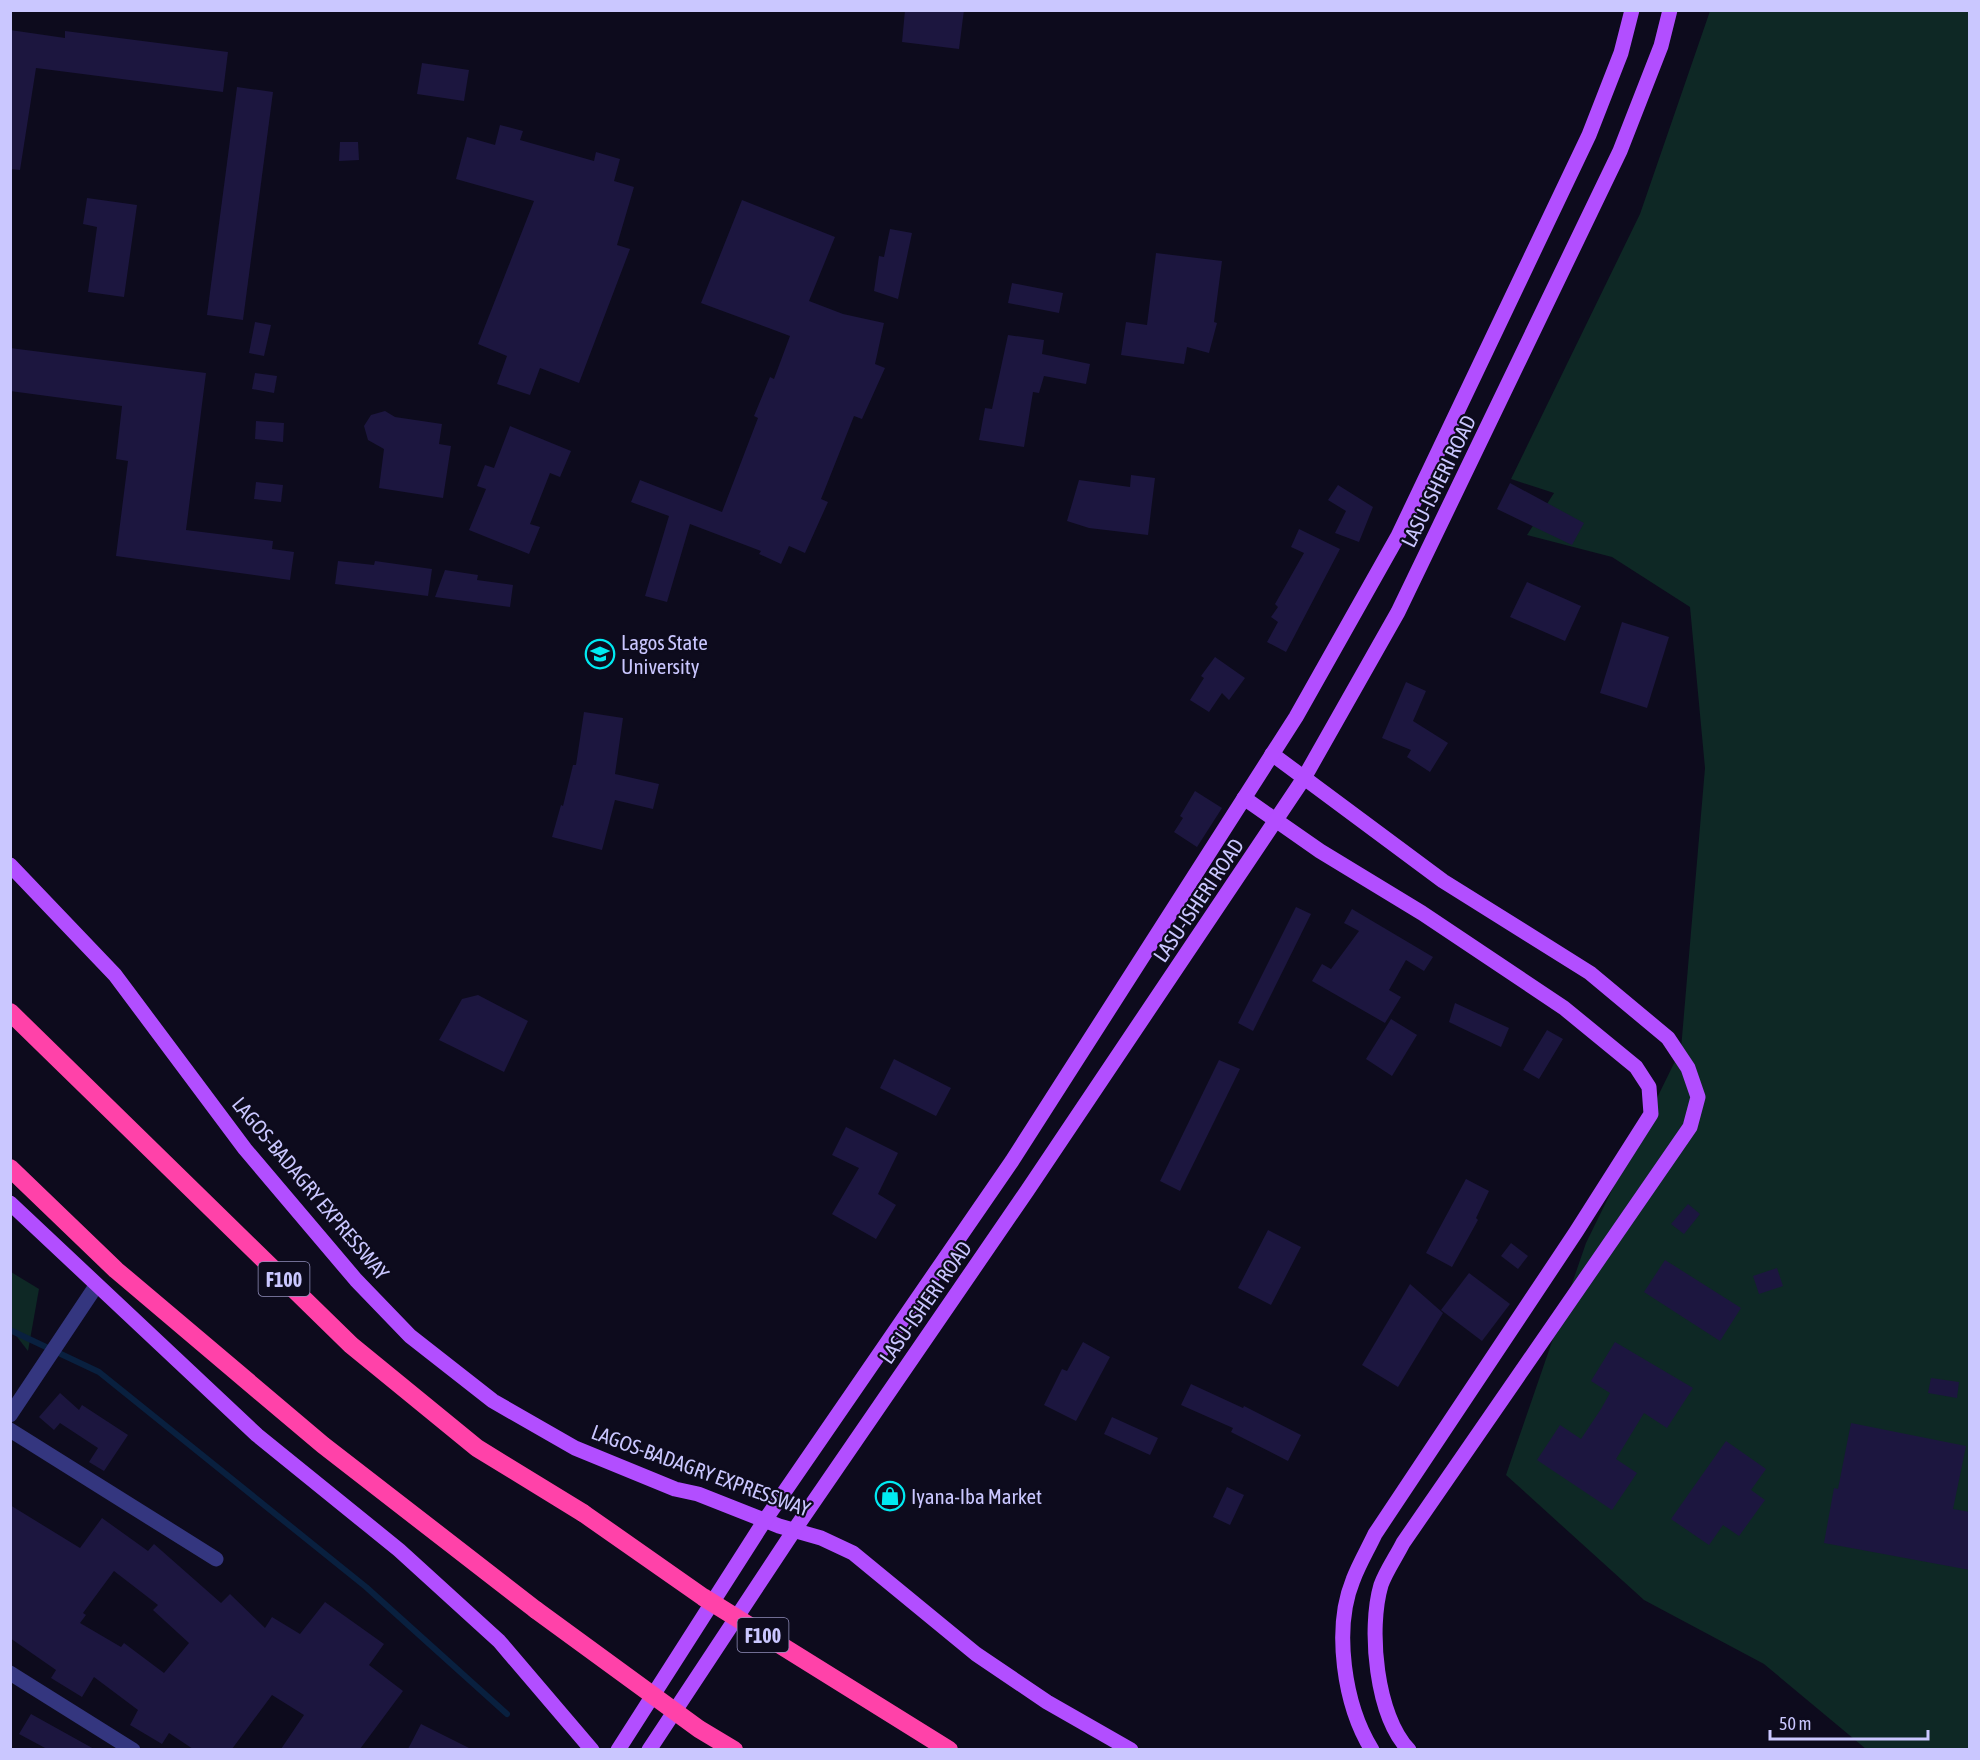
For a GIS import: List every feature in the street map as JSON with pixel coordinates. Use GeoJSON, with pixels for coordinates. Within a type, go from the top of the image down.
{"type":"FeatureCollection","features":[{"type":"Feature","properties":{"kind":"highway","name":"F100"},"geometry":{"type":"LineString","coordinates":[[10,1012],[351,1345],[477,1448],[583,1513],[713,1603],[949,1749]]}},
{"type":"Feature","properties":{"kind":"highway"},"geometry":{"type":"LineString","coordinates":[[10,1168],[116,1270],[314,1438],[536,1610],[699,1728],[734,1749]]}},
{"type":"Feature","properties":{"kind":"main road","name":"LASU-ISHERI ROAD"},"geometry":{"type":"LineString","coordinates":[[618,1749],[765,1520],[1012,1161],[1272,754],[1398,536],[1588,135],[1621,53],[1632,10]]}},
{"type":"Feature","properties":{"kind":"main road","name":"LASU-ISHERI ROAD"},"geometry":{"type":"LineString","coordinates":[[649,1749],[795,1529],[1278,821],[1304,778],[1398,612],[1620,151],[1661,46],[1670,10]]}},
{"type":"Feature","properties":{"kind":"main road"},"geometry":{"type":"LineString","coordinates":[[1272,754],[1443,881],[1590,973],[1668,1038],[1688,1068],[1698,1097],[1690,1127],[1403,1543],[1381,1585],[1377,1618],[1378,1684],[1390,1725],[1409,1749]]}},
{"type":"Feature","properties":{"kind":"main road"},"geometry":{"type":"LineString","coordinates":[[1244,798],[1564,1008],[1636,1067],[1649,1087],[1651,1114],[1576,1232],[1376,1534],[1352,1581],[1343,1647],[1347,1683],[1364,1737],[1372,1749]]}},
{"type":"Feature","properties":{"kind":"main road","name":"LAGOS-BADAGRY EXPRESSWAY"},"geometry":{"type":"LineString","coordinates":[[10,865],[115,975],[245,1149],[356,1280],[410,1336],[493,1401],[575,1448],[675,1489],[698,1494],[853,1553],[976,1654],[1047,1702],[1131,1749]]}},
{"type":"Feature","properties":{"kind":"main road"},"geometry":{"type":"LineString","coordinates":[[10,1203],[256,1435],[399,1550],[499,1641],[592,1749]]}},
{"type":"Feature","properties":{"kind":"street"},"geometry":{"type":"LineString","coordinates":[[10,1415],[96,1286]]}},
{"type":"Feature","properties":{"kind":"street"},"geometry":{"type":"LineString","coordinates":[[10,1430],[216,1559]]}},
{"type":"Feature","properties":{"kind":"street"},"geometry":{"type":"LineString","coordinates":[[10,1673],[133,1749]]}},
{"type":"Feature","properties":{"kind":"green space"},"geometry":{"type":"Polygon","coordinates":[[[1710,11],[1969,11],[1969,1749],[1866,1749],[1764,1664],[1644,1600],[1506,1475],[1586,1243],[1681,1049],[1705,768],[1690,607],[1612,557],[1527,535],[1554,493],[1511,479],[1640,214],[1710,11]]]}},
{"type":"Feature","properties":{"kind":"green space"},"geometry":{"type":"Polygon","coordinates":[[[11,1272],[39,1289],[28,1351],[11,1329],[11,1272]]]}},
{"type":"Feature","properties":{"kind":"building"},"geometry":{"type":"Polygon","coordinates":[[[905,10],[964,10],[959,49],[902,42],[905,10]]]}},
{"type":"Feature","properties":{"kind":"building"},"geometry":{"type":"Polygon","coordinates":[[[10,30],[65,38],[65,31],[228,52],[223,92],[36,68],[20,170],[10,169],[10,30]]]}},
{"type":"Feature","properties":{"kind":"building"},"geometry":{"type":"Polygon","coordinates":[[[422,63],[469,70],[464,101],[417,94],[422,63]]]}},
{"type":"Feature","properties":{"kind":"building"},"geometry":{"type":"Polygon","coordinates":[[[237,87],[273,92],[243,320],[207,315],[237,87]]]}},
{"type":"Feature","properties":{"kind":"building"},"geometry":{"type":"Polygon","coordinates":[[[500,125],[523,131],[520,140],[594,161],[596,152],[620,159],[614,181],[634,187],[617,245],[630,249],[579,383],[540,368],[530,395],[497,384],[507,356],[478,344],[534,201],[456,179],[467,137],[495,145],[500,125]]]}},
{"type":"Feature","properties":{"kind":"building"},"geometry":{"type":"Polygon","coordinates":[[[340,142],[358,142],[359,160],[339,161],[340,142]]]}},
{"type":"Feature","properties":{"kind":"building"},"geometry":{"type":"Polygon","coordinates":[[[87,198],[137,205],[124,297],[88,292],[97,227],[83,224],[87,198]]]}},
{"type":"Feature","properties":{"kind":"building"},"geometry":{"type":"Polygon","coordinates":[[[742,200],[835,237],[809,301],[843,314],[884,323],[875,364],[885,368],[862,419],[854,416],[821,499],[828,502],[805,553],[789,546],[781,564],[759,554],[761,551],[690,524],[667,602],[645,596],[669,516],[631,502],[640,480],[722,512],[758,418],[754,416],[770,377],[774,379],[790,336],[701,303],[742,200]]]}},
{"type":"Feature","properties":{"kind":"building"},"geometry":{"type":"Polygon","coordinates":[[[890,229],[912,233],[898,299],[874,291],[879,256],[884,257],[890,229]]]}},
{"type":"Feature","properties":{"kind":"building"},"geometry":{"type":"Polygon","coordinates":[[[1156,253],[1222,261],[1214,322],[1217,323],[1209,353],[1187,347],[1184,364],[1121,355],[1126,322],[1147,325],[1156,253]]]}},
{"type":"Feature","properties":{"kind":"building"},"geometry":{"type":"Polygon","coordinates":[[[1012,283],[1063,293],[1059,313],[1008,303],[1012,283]]]}},
{"type":"Feature","properties":{"kind":"building"},"geometry":{"type":"Polygon","coordinates":[[[255,322],[271,325],[264,356],[249,353],[255,322]]]}},
{"type":"Feature","properties":{"kind":"building"},"geometry":{"type":"Polygon","coordinates":[[[1008,335],[1044,340],[1042,354],[1090,364],[1086,384],[1044,376],[1039,393],[1033,392],[1024,447],[979,440],[985,408],[992,409],[1008,335]]]}},
{"type":"Feature","properties":{"kind":"building"},"geometry":{"type":"Polygon","coordinates":[[[10,348],[206,373],[186,530],[273,541],[272,549],[294,552],[290,580],[116,556],[128,461],[116,459],[122,406],[10,391],[10,348]]]}},
{"type":"Feature","properties":{"kind":"building"},"geometry":{"type":"Polygon","coordinates":[[[255,373],[277,376],[274,393],[252,389],[255,373]]]}},
{"type":"Feature","properties":{"kind":"building"},"geometry":{"type":"Polygon","coordinates":[[[385,411],[395,417],[442,424],[439,444],[451,446],[443,498],[379,488],[384,449],[368,440],[364,426],[371,415],[385,411]]]}},
{"type":"Feature","properties":{"kind":"building"},"geometry":{"type":"Polygon","coordinates":[[[256,421],[284,423],[283,442],[255,439],[256,421]]]}},
{"type":"Feature","properties":{"kind":"building"},"geometry":{"type":"Polygon","coordinates":[[[510,426],[571,451],[560,477],[550,473],[530,524],[540,527],[529,554],[469,530],[486,489],[477,486],[485,465],[494,468],[510,426]]]}},
{"type":"Feature","properties":{"kind":"building"},"geometry":{"type":"Polygon","coordinates":[[[1131,475],[1155,478],[1148,535],[1089,528],[1067,521],[1079,480],[1130,487],[1131,475]]]}},
{"type":"Feature","properties":{"kind":"building"},"geometry":{"type":"Polygon","coordinates":[[[256,482],[283,485],[281,502],[254,499],[256,482]]]}},
{"type":"Feature","properties":{"kind":"building"},"geometry":{"type":"Polygon","coordinates":[[[1510,483],[1584,523],[1572,545],[1497,509],[1510,483]]]}},
{"type":"Feature","properties":{"kind":"building"},"geometry":{"type":"Polygon","coordinates":[[[1338,485],[1373,507],[1359,542],[1335,533],[1346,511],[1328,500],[1338,485]]]}},
{"type":"Feature","properties":{"kind":"building"},"geometry":{"type":"Polygon","coordinates":[[[1299,529],[1340,549],[1286,652],[1267,642],[1278,622],[1271,617],[1278,607],[1275,604],[1304,553],[1291,547],[1299,529]]]}},
{"type":"Feature","properties":{"kind":"building"},"geometry":{"type":"Polygon","coordinates":[[[338,561],[374,565],[375,561],[432,569],[428,596],[335,584],[338,561]]]}},
{"type":"Feature","properties":{"kind":"building"},"geometry":{"type":"Polygon","coordinates":[[[445,570],[478,575],[477,580],[513,585],[510,607],[435,597],[445,570]]]}},
{"type":"Feature","properties":{"kind":"building"},"geometry":{"type":"Polygon","coordinates":[[[1527,582],[1581,606],[1565,641],[1510,617],[1527,582]]]}},
{"type":"Feature","properties":{"kind":"building"},"geometry":{"type":"Polygon","coordinates":[[[1622,622],[1669,637],[1647,708],[1600,693],[1622,622]]]}},
{"type":"Feature","properties":{"kind":"building"},"geometry":{"type":"Polygon","coordinates":[[[1215,657],[1245,678],[1229,700],[1222,693],[1209,712],[1190,700],[1204,678],[1201,676],[1215,657]]]}},
{"type":"Feature","properties":{"kind":"building"},"geometry":{"type":"Polygon","coordinates":[[[1406,682],[1426,691],[1413,721],[1448,743],[1430,772],[1407,757],[1411,750],[1382,738],[1406,682]]]}},
{"type":"Feature","properties":{"kind":"building"},"geometry":{"type":"Polygon","coordinates":[[[584,712],[623,718],[615,774],[659,784],[653,809],[615,800],[602,850],[552,837],[561,805],[563,806],[573,765],[576,765],[584,712]]]}},
{"type":"Feature","properties":{"kind":"building"},"geometry":{"type":"Polygon","coordinates":[[[1195,791],[1222,808],[1197,847],[1174,832],[1183,818],[1180,816],[1195,791]]]}},
{"type":"Feature","properties":{"kind":"building"},"geometry":{"type":"Polygon","coordinates":[[[1296,907],[1311,914],[1253,1031],[1238,1023],[1296,907]]]}},
{"type":"Feature","properties":{"kind":"building"},"geometry":{"type":"Polygon","coordinates":[[[1352,909],[1433,957],[1424,971],[1406,960],[1389,990],[1401,997],[1385,1023],[1312,981],[1322,964],[1331,969],[1359,931],[1344,923],[1352,909]]]}},
{"type":"Feature","properties":{"kind":"building"},"geometry":{"type":"Polygon","coordinates":[[[478,995],[528,1021],[504,1072],[439,1040],[462,999],[478,995]]]}},
{"type":"Feature","properties":{"kind":"building"},"geometry":{"type":"Polygon","coordinates":[[[1455,1003],[1509,1028],[1501,1047],[1449,1022],[1455,1003]]]}},
{"type":"Feature","properties":{"kind":"building"},"geometry":{"type":"Polygon","coordinates":[[[1391,1019],[1417,1035],[1392,1076],[1366,1059],[1391,1019]]]}},
{"type":"Feature","properties":{"kind":"building"},"geometry":{"type":"Polygon","coordinates":[[[1547,1030],[1563,1039],[1539,1079],[1523,1070],[1547,1030]]]}},
{"type":"Feature","properties":{"kind":"building"},"geometry":{"type":"Polygon","coordinates":[[[894,1059],[951,1088],[936,1116],[880,1088],[894,1059]]]}},
{"type":"Feature","properties":{"kind":"building"},"geometry":{"type":"Polygon","coordinates":[[[1219,1060],[1240,1069],[1180,1191],[1160,1181],[1219,1060]]]}},
{"type":"Feature","properties":{"kind":"building"},"geometry":{"type":"Polygon","coordinates":[[[846,1127],[898,1153],[878,1194],[896,1205],[876,1239],[832,1214],[859,1168],[832,1155],[846,1127]]]}},
{"type":"Feature","properties":{"kind":"building"},"geometry":{"type":"Polygon","coordinates":[[[1466,1179],[1489,1191],[1476,1218],[1478,1220],[1452,1267],[1426,1253],[1466,1179]]]}},
{"type":"Feature","properties":{"kind":"building"},"geometry":{"type":"Polygon","coordinates":[[[1688,1204],[1700,1214],[1684,1234],[1671,1224],[1688,1204]]]}},
{"type":"Feature","properties":{"kind":"building"},"geometry":{"type":"Polygon","coordinates":[[[1268,1230],[1301,1247],[1271,1305],[1238,1288],[1268,1230]]]}},
{"type":"Feature","properties":{"kind":"building"},"geometry":{"type":"Polygon","coordinates":[[[1511,1243],[1528,1256],[1518,1269],[1501,1256],[1511,1243]]]}},
{"type":"Feature","properties":{"kind":"building"},"geometry":{"type":"Polygon","coordinates":[[[1665,1260],[1741,1308],[1720,1341],[1644,1292],[1665,1260]]]}},
{"type":"Feature","properties":{"kind":"building"},"geometry":{"type":"Polygon","coordinates":[[[1777,1268],[1783,1286],[1759,1294],[1753,1276],[1777,1268]]]}},
{"type":"Feature","properties":{"kind":"building"},"geometry":{"type":"Polygon","coordinates":[[[1469,1273],[1510,1304],[1482,1341],[1441,1310],[1469,1273]]]}},
{"type":"Feature","properties":{"kind":"building"},"geometry":{"type":"Polygon","coordinates":[[[1410,1284],[1443,1313],[1398,1387],[1362,1365],[1410,1284]]]}},
{"type":"Feature","properties":{"kind":"building"},"geometry":{"type":"Polygon","coordinates":[[[1083,1342],[1110,1357],[1076,1421],[1044,1405],[1062,1369],[1067,1371],[1083,1342]]]}},
{"type":"Feature","properties":{"kind":"building"},"geometry":{"type":"Polygon","coordinates":[[[1615,1342],[1693,1388],[1667,1428],[1644,1413],[1616,1459],[1637,1473],[1612,1510],[1537,1460],[1560,1425],[1581,1439],[1601,1409],[1610,1393],[1591,1381],[1615,1342]]]}},
{"type":"Feature","properties":{"kind":"building"},"geometry":{"type":"Polygon","coordinates":[[[1931,1378],[1959,1382],[1957,1398],[1928,1393],[1931,1378]]]}},
{"type":"Feature","properties":{"kind":"building"},"geometry":{"type":"Polygon","coordinates":[[[1191,1384],[1243,1408],[1244,1406],[1301,1435],[1288,1461],[1231,1432],[1233,1428],[1181,1405],[1191,1384]]]}},
{"type":"Feature","properties":{"kind":"building"},"geometry":{"type":"Polygon","coordinates":[[[60,1393],[79,1410],[82,1405],[128,1435],[104,1471],[89,1462],[98,1448],[60,1423],[54,1430],[39,1417],[60,1393]]]}},
{"type":"Feature","properties":{"kind":"building"},"geometry":{"type":"Polygon","coordinates":[[[1112,1417],[1158,1438],[1150,1455],[1104,1434],[1112,1417]]]}},
{"type":"Feature","properties":{"kind":"building"},"geometry":{"type":"Polygon","coordinates":[[[1851,1423],[1966,1446],[1953,1509],[1970,1512],[1970,1570],[1824,1543],[1834,1488],[1838,1489],[1851,1423]]]}},
{"type":"Feature","properties":{"kind":"building"},"geometry":{"type":"Polygon","coordinates":[[[1726,1441],[1766,1469],[1751,1490],[1765,1500],[1739,1536],[1723,1525],[1709,1545],[1671,1519],[1726,1441]]]}},
{"type":"Feature","properties":{"kind":"building"},"geometry":{"type":"Polygon","coordinates":[[[1227,1487],[1244,1495],[1230,1525],[1213,1517],[1227,1487]]]}},
{"type":"Feature","properties":{"kind":"building"},"geometry":{"type":"Polygon","coordinates":[[[10,1505],[80,1548],[102,1518],[148,1551],[154,1544],[221,1603],[230,1594],[265,1628],[272,1617],[300,1634],[325,1602],[384,1644],[369,1665],[403,1691],[360,1749],[281,1749],[304,1715],[272,1695],[232,1749],[193,1749],[169,1733],[162,1744],[130,1725],[138,1710],[94,1677],[82,1697],[51,1678],[56,1670],[10,1638],[10,1505]],[[114,1571],[83,1613],[86,1615],[80,1623],[121,1647],[124,1643],[164,1673],[189,1643],[153,1610],[158,1605],[114,1571]]]}},
{"type":"Feature","properties":{"kind":"building"},"geometry":{"type":"Polygon","coordinates":[[[31,1714],[94,1749],[47,1749],[19,1734],[31,1714]]]}},
{"type":"Feature","properties":{"kind":"building"},"geometry":{"type":"Polygon","coordinates":[[[421,1724],[471,1749],[408,1749],[421,1724]]]}},
{"type":"Feature","properties":{"kind":"waterway"},"geometry":{"type":"LineString","coordinates":[[10,1330],[99,1372],[366,1587],[507,1714]]}},
{"type":"Feature","properties":{"kind":"place","name":"Lagos State University"},"geometry":{"type":"Point","coordinates":[600,654]}},
{"type":"Feature","properties":{"kind":"place","name":"Iyana-Iba Market"},"geometry":{"type":"Point","coordinates":[890,1496]}}]}
